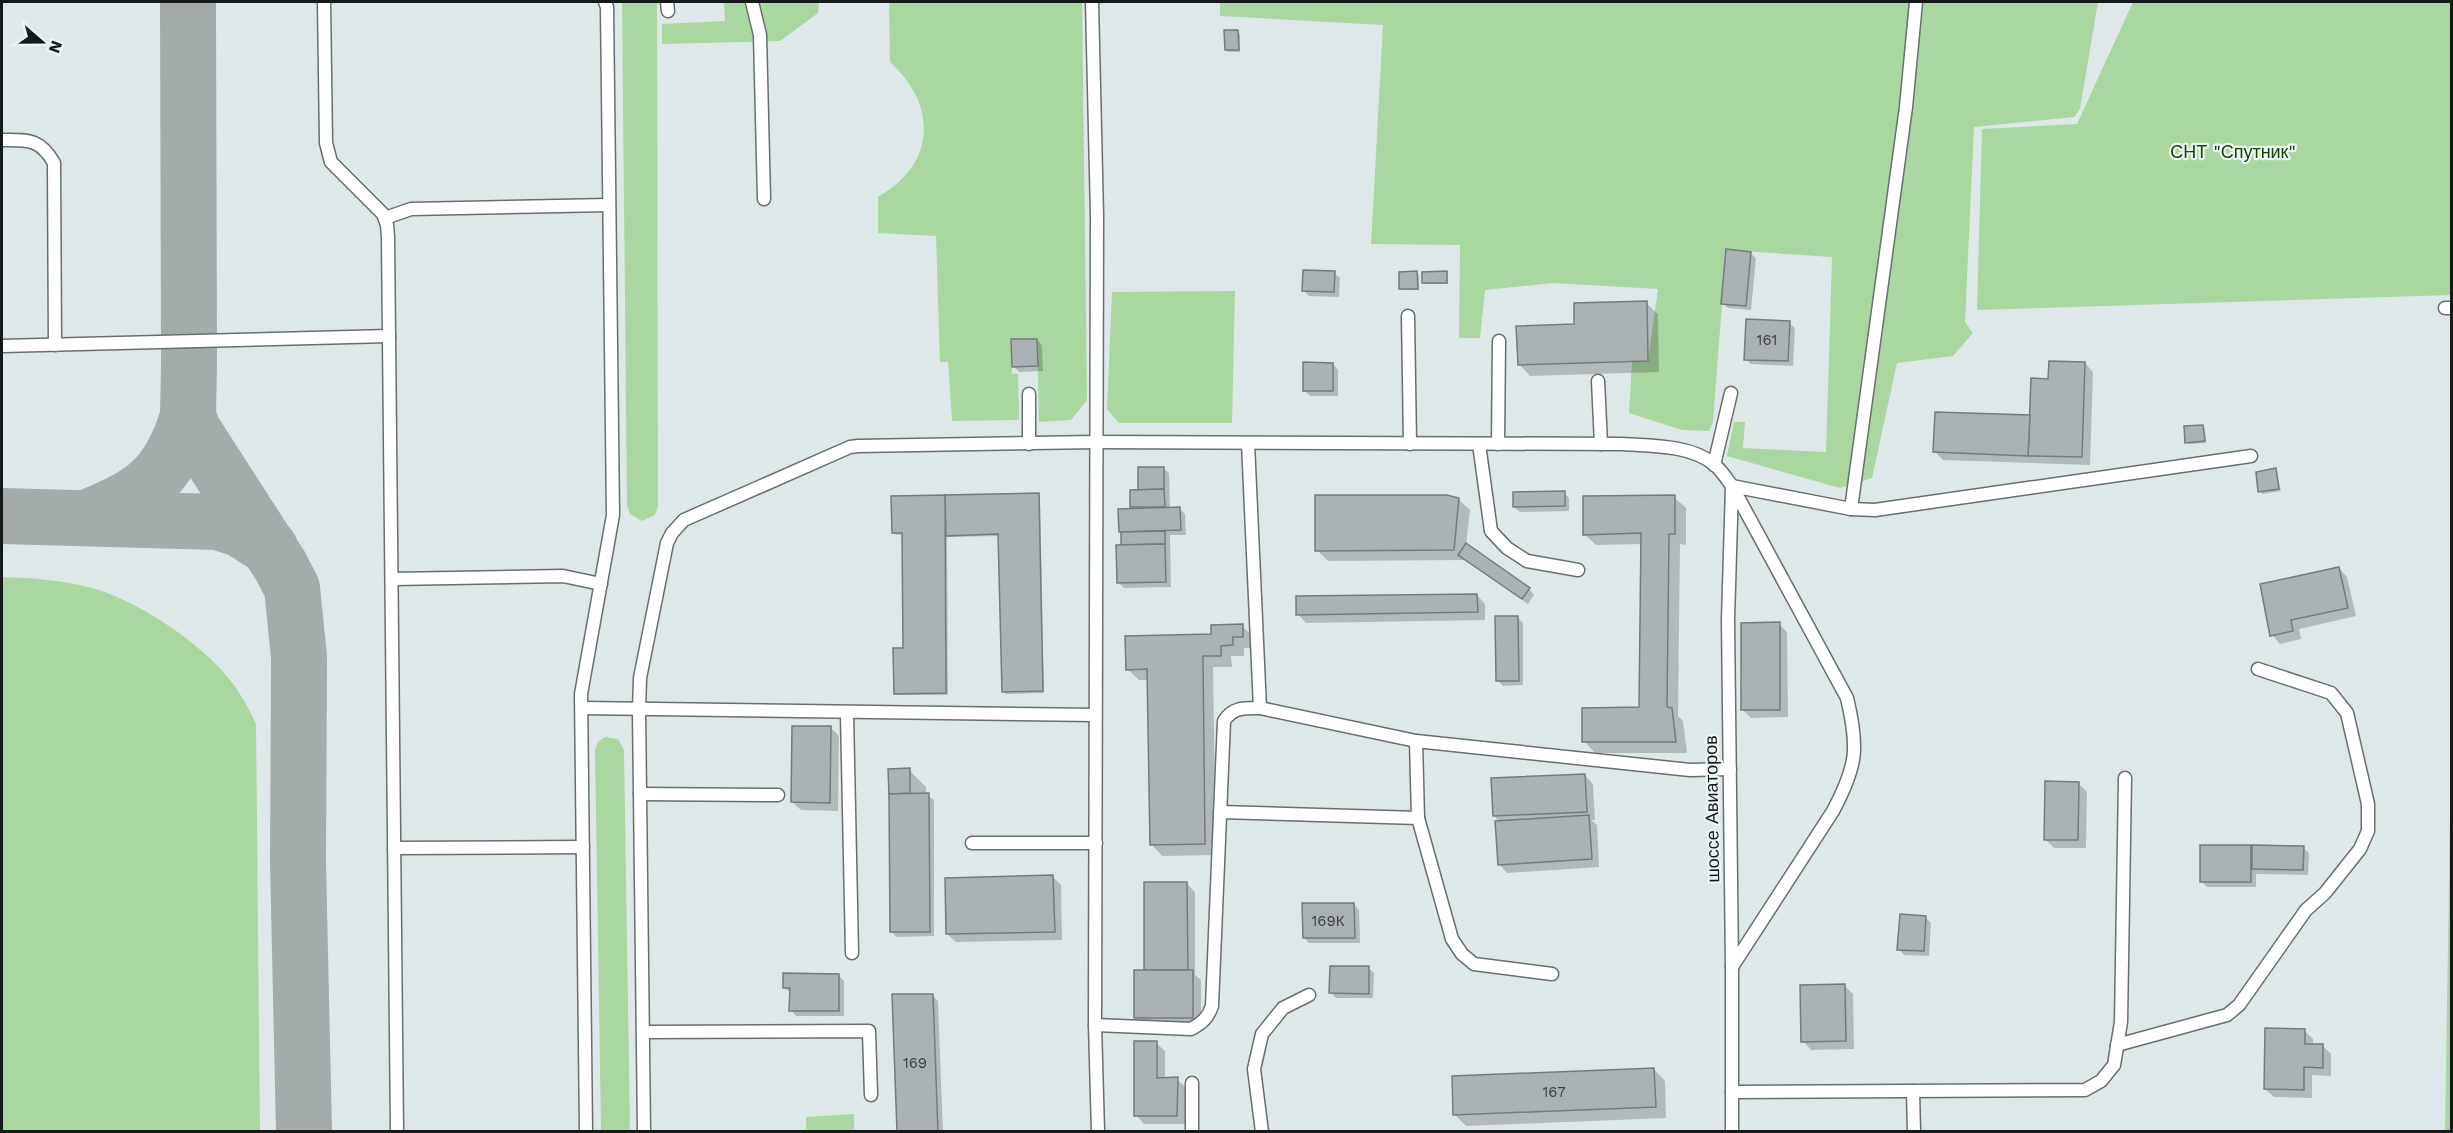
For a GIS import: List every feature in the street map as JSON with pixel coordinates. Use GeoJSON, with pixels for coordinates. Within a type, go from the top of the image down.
{"type":"FeatureCollection","features":[{"type":"Feature","properties":{"kind":"lane"},"geometry":{"type":"LineString","coordinates":[[324,2],[328,155],[331,162],[377,206],[385,218],[388,237],[397,1131]]}},
{"type":"Feature","properties":{"kind":"lane"},"geometry":{"type":"LineString","coordinates":[[586,1131],[583,679],[613,515],[607,7],[605,2]]}},
{"type":"Feature","properties":{"kind":"lane"},"geometry":{"type":"LineString","coordinates":[[752,2],[759,35],[764,199]]}},
{"type":"Feature","properties":{"kind":"lane"},"geometry":{"type":"LineString","coordinates":[[1092,2],[1097,216],[1095,1025],[1098,1131]]}},
{"type":"Feature","properties":{"kind":"lane"},"geometry":{"type":"LineString","coordinates":[[1851,509],[1906,107],[1916,2]]}},
{"type":"Feature","properties":{"kind":"lane"},"geometry":{"type":"LineString","coordinates":[[2,140],[34,141],[54,163],[55,345]]}},
{"type":"Feature","properties":{"kind":"lane"},"geometry":{"type":"LineString","coordinates":[[385,218],[411,209],[608,205]]}},
{"type":"Feature","properties":{"kind":"lane"},"geometry":{"type":"LineString","coordinates":[[1408,316],[1410,444]]}},
{"type":"Feature","properties":{"kind":"lane"},"geometry":{"type":"LineString","coordinates":[[2,346],[389,336]]}},
{"type":"Feature","properties":{"kind":"lane"},"geometry":{"type":"LineString","coordinates":[[1498,444],[1499,341]]}},
{"type":"Feature","properties":{"kind":"lane"},"geometry":{"type":"LineString","coordinates":[[1598,381],[1600,444]]}},
{"type":"Feature","properties":{"kind":"lane"},"geometry":{"type":"LineString","coordinates":[[1714,465],[1731,393]]}},
{"type":"Feature","properties":{"kind":"lane"},"geometry":{"type":"LineString","coordinates":[[1029,394],[1029,444]]}},
{"type":"Feature","properties":{"kind":"lane"},"geometry":{"type":"LineString","coordinates":[[645,1131],[640,678],[666,543],[672,532],[684,520],[850,447],[1096,442],[1600,444],[1661,446],[1694,453],[1714,465],[1732,486],[1847,698],[1855,731],[1854,760],[1847,785],[1833,811],[1732,967]]}},
{"type":"Feature","properties":{"kind":"lane"},"geometry":{"type":"LineString","coordinates":[[1248,443],[1260,708]]}},
{"type":"Feature","properties":{"kind":"lane"},"geometry":{"type":"LineString","coordinates":[[1479,444],[1491,531],[1507,548],[1527,561],[1578,570]]}},
{"type":"Feature","properties":{"kind":"lane"},"geometry":{"type":"LineString","coordinates":[[1732,486],[1851,509],[1875,510],[2251,456]]}},
{"type":"Feature","properties":{"kind":"lane","name":"шоссе Авиаторов"},"geometry":{"type":"LineString","coordinates":[[1732,486],[1728,620],[1732,1131]]}},
{"type":"Feature","properties":{"kind":"lane"},"geometry":{"type":"LineString","coordinates":[[392,579],[564,576],[601,584]]}},
{"type":"Feature","properties":{"kind":"lane"},"geometry":{"type":"LineString","coordinates":[[2117,1045],[2226,1015],[2239,1005],[2306,910],[2325,893],[2360,849],[2368,831],[2368,804],[2347,713],[2331,693],[2258,669]]}},
{"type":"Feature","properties":{"kind":"lane"},"geometry":{"type":"LineString","coordinates":[[582,708],[1095,715]]}},
{"type":"Feature","properties":{"kind":"lane"},"geometry":{"type":"LineString","coordinates":[[1095,1025],[1191,1029],[1202,1023],[1209,1015],[1212,1006],[1224,721],[1230,713],[1240,708],[1260,708],[1416,741],[1690,770],[1730,769]]}},
{"type":"Feature","properties":{"kind":"lane"},"geometry":{"type":"LineString","coordinates":[[847,713],[852,952]]}},
{"type":"Feature","properties":{"kind":"lane"},"geometry":{"type":"LineString","coordinates":[[1416,741],[1418,818],[1452,939],[1462,954],[1474,964],[1552,974]]}},
{"type":"Feature","properties":{"kind":"lane"},"geometry":{"type":"LineString","coordinates":[[1732,1092],[2085,1090],[2101,1081],[2114,1065],[2121,1022],[2125,778]]}},
{"type":"Feature","properties":{"kind":"lane"},"geometry":{"type":"LineString","coordinates":[[640,795],[778,795]]}},
{"type":"Feature","properties":{"kind":"lane"},"geometry":{"type":"LineString","coordinates":[[1220,812],[1418,818]]}},
{"type":"Feature","properties":{"kind":"lane"},"geometry":{"type":"LineString","coordinates":[[972,843],[1096,843]]}},
{"type":"Feature","properties":{"kind":"lane"},"geometry":{"type":"LineString","coordinates":[[394,848],[583,847]]}},
{"type":"Feature","properties":{"kind":"lane"},"geometry":{"type":"LineString","coordinates":[[1262,1131],[1254,1069],[1262,1034],[1283,1008],[1309,995]]}},
{"type":"Feature","properties":{"kind":"lane"},"geometry":{"type":"LineString","coordinates":[[644,1032],[869,1031],[871,1095]]}},
{"type":"Feature","properties":{"kind":"lane"},"geometry":{"type":"LineString","coordinates":[[1192,1083],[1192,1131]]}},
{"type":"Feature","properties":{"kind":"lane"},"geometry":{"type":"LineString","coordinates":[[1913,1091],[1914,1131]]}},
{"type":"Feature","properties":{"kind":"green space"},"geometry":{"type":"Polygon","coordinates":[[[622,2],[657,2],[658,506],[655,515],[642,521],[630,514],[627,505],[622,2]]]}},
{"type":"Feature","properties":{"kind":"green space"},"geometry":{"type":"Polygon","coordinates":[[[724,2],[819,2],[818,13],[780,41],[662,44],[662,24],[725,21],[724,2]]]}},
{"type":"Feature","properties":{"kind":"green space"},"geometry":{"type":"Polygon","coordinates":[[[889,2],[1082,2],[1087,400],[1071,420],[1039,422],[1037,339],[1011,340],[1012,374],[1018,374],[1019,420],[952,421],[948,362],[940,362],[936,236],[878,233],[878,197],[897,184],[911,168],[920,151],[924,134],[923,115],[917,97],[906,79],[890,62],[889,2]]]}},
{"type":"Feature","properties":{"kind":"green space"},"geometry":{"type":"Polygon","coordinates":[[[1220,2],[2098,2],[2080,109],[2074,117],[1974,127],[1965,322],[1973,333],[1953,356],[1897,363],[1872,478],[1840,488],[1727,456],[1734,422],[1745,422],[1743,448],[1826,452],[1832,257],[1726,250],[1713,422],[1709,431],[1682,430],[1629,413],[1632,362],[1648,361],[1658,289],[1553,283],[1485,290],[1480,338],[1459,338],[1460,245],[1371,244],[1383,25],[1220,16],[1220,2]]]}},
{"type":"Feature","properties":{"kind":"green space","name":"СНТ \"Спутник\""},"geometry":{"type":"Polygon","coordinates":[[[2133,2],[2451,2],[2451,295],[1977,310],[1982,129],[2077,124],[2133,2]]]}},
{"type":"Feature","properties":{"kind":"green space"},"geometry":{"type":"Polygon","coordinates":[[[1235,291],[1232,423],[1119,423],[1107,409],[1112,292],[1235,291]]]}},
{"type":"Feature","properties":{"kind":"green space"},"geometry":{"type":"Polygon","coordinates":[[[2,577],[81,585],[109,594],[146,612],[182,635],[213,661],[234,686],[253,717],[256,724],[260,1131],[2,1131],[2,577]]]}},
{"type":"Feature","properties":{"kind":"green space"},"geometry":{"type":"Polygon","coordinates":[[[605,737],[618,739],[624,750],[630,1131],[601,1131],[595,750],[598,742],[605,737]]]}},
{"type":"Feature","properties":{"kind":"green space"},"geometry":{"type":"Polygon","coordinates":[[[2451,755],[2452,1131],[2445,1132],[2445,1131],[2451,755]]]}},
{"type":"Feature","properties":{"kind":"green space"},"geometry":{"type":"Polygon","coordinates":[[[854,1114],[854,1131],[806,1131],[806,1117],[854,1114]]]}},
{"type":"Feature","properties":{"kind":"building"},"geometry":{"type":"Polygon","coordinates":[[[1224,30],[1238,30],[1239,50],[1225,50],[1224,30]]]}},
{"type":"Feature","properties":{"kind":"building"},"geometry":{"type":"Polygon","coordinates":[[[1726,249],[1751,252],[1746,306],[1721,304],[1726,249]]]}},
{"type":"Feature","properties":{"kind":"building"},"geometry":{"type":"Polygon","coordinates":[[[1303,270],[1335,271],[1334,292],[1302,291],[1303,270]]]}},
{"type":"Feature","properties":{"kind":"building"},"geometry":{"type":"Polygon","coordinates":[[[1417,271],[1418,289],[1399,289],[1399,272],[1417,271]]]}},
{"type":"Feature","properties":{"kind":"building"},"geometry":{"type":"Polygon","coordinates":[[[1447,271],[1447,283],[1422,283],[1422,272],[1447,271]]]}},
{"type":"Feature","properties":{"kind":"building"},"geometry":{"type":"Polygon","coordinates":[[[1647,301],[1648,361],[1518,365],[1516,326],[1574,324],[1574,303],[1647,301]]]}},
{"type":"Feature","properties":{"kind":"building"},"geometry":{"type":"Polygon","coordinates":[[[1746,319],[1790,321],[1788,361],[1744,360],[1746,319]]]}},
{"type":"Feature","properties":{"kind":"building"},"geometry":{"type":"Polygon","coordinates":[[[1011,339],[1037,339],[1038,366],[1012,367],[1011,339]]]}},
{"type":"Feature","properties":{"kind":"building"},"geometry":{"type":"Polygon","coordinates":[[[2049,361],[2085,362],[2082,457],[2028,456],[2031,378],[2048,379],[2049,361]]]}},
{"type":"Feature","properties":{"kind":"building"},"geometry":{"type":"Polygon","coordinates":[[[1303,362],[1333,363],[1333,391],[1303,391],[1303,362]]]}},
{"type":"Feature","properties":{"kind":"building"},"geometry":{"type":"Polygon","coordinates":[[[1935,412],[2030,415],[2028,456],[1933,452],[1935,412]]]}},
{"type":"Feature","properties":{"kind":"building"},"geometry":{"type":"Polygon","coordinates":[[[2203,425],[2205,441],[2185,443],[2184,426],[2203,425]]]}},
{"type":"Feature","properties":{"kind":"building"},"geometry":{"type":"Polygon","coordinates":[[[1138,467],[1164,467],[1164,489],[1138,490],[1138,467]]]}},
{"type":"Feature","properties":{"kind":"building"},"geometry":{"type":"Polygon","coordinates":[[[2276,468],[2279,489],[2258,492],[2256,472],[2276,468]]]}},
{"type":"Feature","properties":{"kind":"building"},"geometry":{"type":"Polygon","coordinates":[[[1164,489],[1165,507],[1130,507],[1130,490],[1164,489]]]}},
{"type":"Feature","properties":{"kind":"building"},"geometry":{"type":"Polygon","coordinates":[[[1565,491],[1565,506],[1513,507],[1513,492],[1565,491]]]}},
{"type":"Feature","properties":{"kind":"building"},"geometry":{"type":"Polygon","coordinates":[[[1039,493],[1043,691],[1002,692],[998,534],[946,536],[945,495],[1039,493]]]}},
{"type":"Feature","properties":{"kind":"building"},"geometry":{"type":"Polygon","coordinates":[[[945,495],[946,693],[894,694],[893,648],[903,648],[902,533],[892,533],[891,496],[945,495]]]}},
{"type":"Feature","properties":{"kind":"building"},"geometry":{"type":"Polygon","coordinates":[[[1315,495],[1447,495],[1459,498],[1454,550],[1315,551],[1315,495]]]}},
{"type":"Feature","properties":{"kind":"building"},"geometry":{"type":"Polygon","coordinates":[[[1675,495],[1675,534],[1669,534],[1667,707],[1672,708],[1676,742],[1582,742],[1582,708],[1639,707],[1641,533],[1583,535],[1583,496],[1675,495]]]}},
{"type":"Feature","properties":{"kind":"building"},"geometry":{"type":"Polygon","coordinates":[[[1180,507],[1181,530],[1119,532],[1118,509],[1180,507]]]}},
{"type":"Feature","properties":{"kind":"building"},"geometry":{"type":"Polygon","coordinates":[[[1165,531],[1165,544],[1121,545],[1121,532],[1165,531]]]}},
{"type":"Feature","properties":{"kind":"building"},"geometry":{"type":"Polygon","coordinates":[[[1466,543],[1530,588],[1522,599],[1458,555],[1466,543]]]}},
{"type":"Feature","properties":{"kind":"building"},"geometry":{"type":"Polygon","coordinates":[[[1165,544],[1166,582],[1117,583],[1116,545],[1165,544]]]}},
{"type":"Feature","properties":{"kind":"building"},"geometry":{"type":"Polygon","coordinates":[[[2339,567],[2348,608],[2291,620],[2293,631],[2270,636],[2260,584],[2339,567]]]}},
{"type":"Feature","properties":{"kind":"building"},"geometry":{"type":"Polygon","coordinates":[[[1477,594],[1478,612],[1296,615],[1296,596],[1477,594]]]}},
{"type":"Feature","properties":{"kind":"building"},"geometry":{"type":"Polygon","coordinates":[[[1495,616],[1518,616],[1519,681],[1496,681],[1495,616]]]}},
{"type":"Feature","properties":{"kind":"building"},"geometry":{"type":"Polygon","coordinates":[[[1780,622],[1780,710],[1741,710],[1741,623],[1780,622]]]}},
{"type":"Feature","properties":{"kind":"building"},"geometry":{"type":"Polygon","coordinates":[[[1243,624],[1243,637],[1233,637],[1233,645],[1221,646],[1221,656],[1203,656],[1205,844],[1150,845],[1147,669],[1126,670],[1125,636],[1211,634],[1211,625],[1243,624]]]}},
{"type":"Feature","properties":{"kind":"building"},"geometry":{"type":"Polygon","coordinates":[[[792,726],[831,726],[830,803],[791,802],[792,726]]]}},
{"type":"Feature","properties":{"kind":"building"},"geometry":{"type":"Polygon","coordinates":[[[910,768],[910,793],[889,794],[888,769],[910,768]]]}},
{"type":"Feature","properties":{"kind":"building"},"geometry":{"type":"Polygon","coordinates":[[[1585,774],[1587,812],[1493,816],[1491,778],[1585,774]]]}},
{"type":"Feature","properties":{"kind":"building"},"geometry":{"type":"Polygon","coordinates":[[[2045,781],[2079,782],[2078,840],[2044,840],[2045,781]]]}},
{"type":"Feature","properties":{"kind":"building"},"geometry":{"type":"Polygon","coordinates":[[[929,793],[930,932],[890,932],[889,794],[929,793]]]}},
{"type":"Feature","properties":{"kind":"building"},"geometry":{"type":"Polygon","coordinates":[[[1589,815],[1592,859],[1498,865],[1495,821],[1589,815]]]}},
{"type":"Feature","properties":{"kind":"building"},"geometry":{"type":"Polygon","coordinates":[[[2200,845],[2251,845],[2251,882],[2200,882],[2200,845]]]}},
{"type":"Feature","properties":{"kind":"building"},"geometry":{"type":"Polygon","coordinates":[[[2252,845],[2304,846],[2303,870],[2252,869],[2252,845]]]}},
{"type":"Feature","properties":{"kind":"building"},"geometry":{"type":"Polygon","coordinates":[[[1053,875],[1055,932],[946,934],[945,878],[1053,875]]]}},
{"type":"Feature","properties":{"kind":"building"},"geometry":{"type":"Polygon","coordinates":[[[1144,882],[1187,882],[1188,970],[1144,970],[1144,882]]]}},
{"type":"Feature","properties":{"kind":"building"},"geometry":{"type":"Polygon","coordinates":[[[1302,903],[1354,903],[1355,938],[1303,938],[1302,903]]]}},
{"type":"Feature","properties":{"kind":"building"},"geometry":{"type":"Polygon","coordinates":[[[1900,914],[1926,916],[1924,951],[1897,950],[1900,914]]]}},
{"type":"Feature","properties":{"kind":"building"},"geometry":{"type":"Polygon","coordinates":[[[1330,966],[1369,966],[1369,994],[1329,993],[1330,966]]]}},
{"type":"Feature","properties":{"kind":"building"},"geometry":{"type":"Polygon","coordinates":[[[1134,970],[1193,970],[1193,1018],[1134,1018],[1134,970]]]}},
{"type":"Feature","properties":{"kind":"building"},"geometry":{"type":"Polygon","coordinates":[[[783,973],[839,974],[839,1011],[789,1011],[790,988],[783,988],[783,973]]]}},
{"type":"Feature","properties":{"kind":"building"},"geometry":{"type":"Polygon","coordinates":[[[1845,984],[1846,1041],[1801,1042],[1800,985],[1845,984]]]}},
{"type":"Feature","properties":{"kind":"building"},"geometry":{"type":"Polygon","coordinates":[[[892,994],[933,994],[938,1132],[897,1132],[892,994]]]}},
{"type":"Feature","properties":{"kind":"building"},"geometry":{"type":"Polygon","coordinates":[[[2265,1028],[2305,1029],[2305,1044],[2323,1044],[2323,1068],[2304,1067],[2304,1090],[2264,1089],[2265,1028]]]}},
{"type":"Feature","properties":{"kind":"building"},"geometry":{"type":"Polygon","coordinates":[[[1134,1041],[1157,1041],[1157,1078],[1178,1077],[1177,1116],[1134,1116],[1134,1041]]]}},
{"type":"Feature","properties":{"kind":"building"},"geometry":{"type":"Polygon","coordinates":[[[1654,1068],[1656,1107],[1453,1115],[1452,1076],[1654,1068]]]}},
{"type":"Feature","properties":{"kind":"taxiway"},"geometry":{"type":"LineString","coordinates":[[188,2],[188,416],[193,430],[280,565],[292,588],[299,657],[298,862],[304,1132]]}},
{"type":"Feature","properties":{"kind":"taxiway"},"geometry":{"type":"LineString","coordinates":[[86,518],[123,501],[151,482],[172,455],[188,416]]}},
{"type":"Feature","properties":{"kind":"taxiway"},"geometry":{"type":"LineString","coordinates":[[2,516],[217,522],[240,529],[270,548]]}}]}
